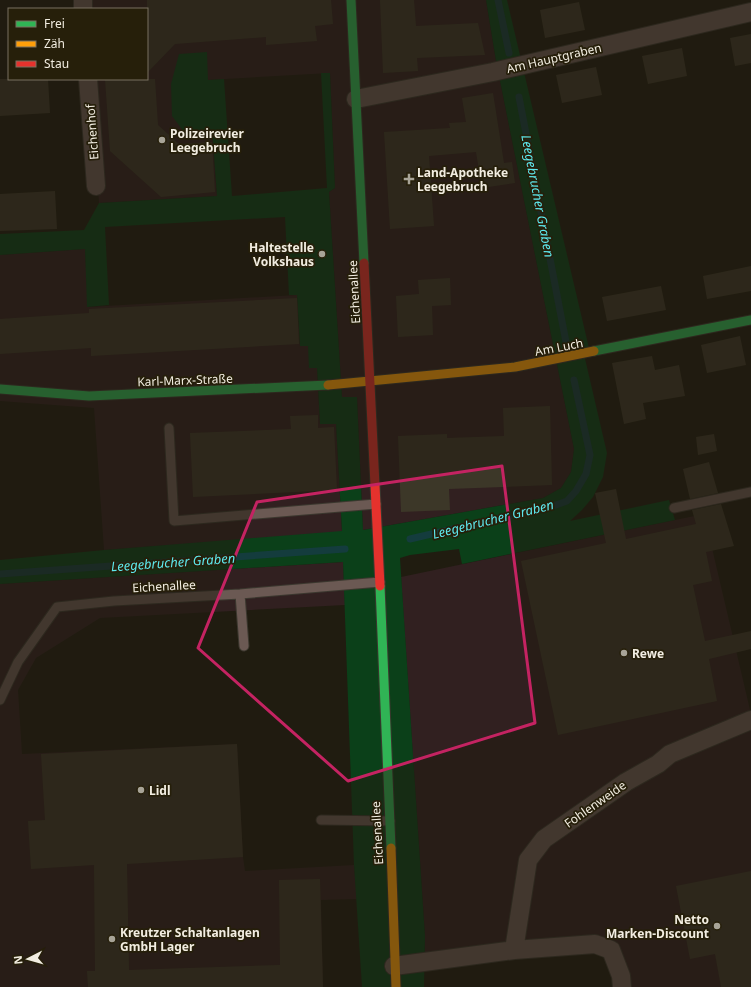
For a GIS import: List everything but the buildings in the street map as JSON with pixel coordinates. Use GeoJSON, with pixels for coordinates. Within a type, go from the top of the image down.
{"type":"FeatureCollection","features":[{"type":"Feature","properties":{"kind":"street","name":"Eichenallee"},"geometry":{"type":"LineString","coordinates":[[351,0],[380,582],[396,987]]}},
{"type":"Feature","properties":{"kind":"street","name":"Am Hauptgraben"},"geometry":{"type":"LineString","coordinates":[[356,99],[493,72],[751,12]]}},
{"type":"Feature","properties":{"kind":"street","name":"Eichenhof"},"geometry":{"type":"LineString","coordinates":[[88,80],[96,186]]}},
{"type":"Feature","properties":{"kind":"street","name":"Am Luch"},"geometry":{"type":"LineString","coordinates":[[370,382],[515,367],[751,320]]}},
{"type":"Feature","properties":{"kind":"street","name":"Karl-Marx-Straße"},"geometry":{"type":"LineString","coordinates":[[0,389],[89,396],[303,387],[370,382]]}},
{"type":"Feature","properties":{"kind":"street","name":"Fohlenweide"},"geometry":{"type":"LineString","coordinates":[[514,950],[528,860],[544,839],[626,782],[658,764],[670,754],[751,720]]}},
{"type":"Feature","properties":{"kind":"street"},"geometry":{"type":"LineString","coordinates":[[394,966],[514,950],[595,944],[611,950],[621,976],[622,987]]}},
{"type":"Feature","properties":{"kind":"lane"},"geometry":{"type":"LineString","coordinates":[[169,428],[174,521],[376,504]]}},
{"type":"Feature","properties":{"kind":"lane"},"geometry":{"type":"LineString","coordinates":[[674,508],[751,492]]}},
{"type":"Feature","properties":{"kind":"lane","name":"Eichenallee"},"geometry":{"type":"LineString","coordinates":[[0,700],[18,662],[57,607],[114,601],[240,594],[380,582]]}},
{"type":"Feature","properties":{"kind":"lane"},"geometry":{"type":"LineString","coordinates":[[240,594],[244,646]]}},
{"type":"Feature","properties":{"kind":"lane"},"geometry":{"type":"LineString","coordinates":[[321,820],[390,821]]}},
{"type":"Feature","properties":{"kind":"highlighted area"},"geometry":{"type":"Polygon","coordinates":[[[502,466],[535,723],[348,781],[198,648],[257,502],[502,466]]]}},
{"type":"Feature","properties":{"kind":"shaded area"},"geometry":{"type":"Polygon","coordinates":[[[85,0],[486,0],[496,61],[574,449],[571,472],[561,488],[543,498],[363,530],[357,397],[342,397],[329,192],[335,188],[330,73],[208,80],[184,132],[212,130],[217,196],[99,203],[90,80],[148,80],[148,8],[85,8],[85,0]]]}},
{"type":"Feature","properties":{"kind":"shaded area"},"geometry":{"type":"Polygon","coordinates":[[[85,249],[88,307],[297,295],[300,346],[308,346],[317,368],[320,424],[336,423],[342,532],[104,550],[94,408],[0,401],[0,255],[85,249]]]}},
{"type":"Feature","properties":{"kind":"shaded area"},"geometry":{"type":"Polygon","coordinates":[[[704,514],[751,714],[751,987],[626,987],[621,959],[584,940],[425,955],[425,936],[401,577],[704,514]]]}},
{"type":"Feature","properties":{"kind":"shaded area"},"geometry":{"type":"Polygon","coordinates":[[[343,562],[345,605],[100,618],[36,658],[18,690],[22,754],[237,744],[245,871],[354,865],[357,899],[321,900],[323,987],[0,987],[0,584],[343,562]]]}},
{"type":"Feature","properties":{"kind":"green space"},"geometry":{"type":"Polygon","coordinates":[[[486,0],[507,0],[589,348],[583,350],[607,453],[603,477],[593,497],[570,521],[669,500],[675,520],[462,564],[459,549],[410,555],[400,558],[425,936],[424,987],[362,987],[354,865],[343,562],[0,584],[0,560],[342,531],[336,424],[320,424],[317,368],[309,368],[308,346],[300,346],[297,295],[289,295],[285,217],[105,227],[109,305],[87,307],[85,249],[0,255],[0,234],[84,230],[99,203],[217,196],[212,130],[184,132],[172,116],[171,84],[179,54],[207,52],[208,80],[224,79],[232,196],[327,188],[321,73],[330,73],[335,188],[329,192],[342,397],[357,397],[363,530],[543,498],[561,488],[571,472],[574,449],[496,61],[486,0]]]}},
{"type":"Feature","properties":{"kind":"waterway","name":"Leegebrucher Graben"},"geometry":{"type":"LineString","coordinates":[[498,0],[509,53]]}},
{"type":"Feature","properties":{"kind":"waterway","name":"Leegebrucher Graben"},"geometry":{"type":"LineString","coordinates":[[519,97],[566,342]]}},
{"type":"Feature","properties":{"kind":"waterway","name":"Leegebrucher Graben"},"geometry":{"type":"LineString","coordinates":[[410,539],[556,505],[567,501],[576,491],[586,474],[590,455],[574,380]]}},
{"type":"Feature","properties":{"kind":"waterway","name":"Leegebrucher Graben"},"geometry":{"type":"LineString","coordinates":[[0,574],[345,549]]}},
{"type":"Feature","properties":{"kind":"traffic: fast"},"geometry":{"type":"LineString","coordinates":[[351,0],[364,263]]}},
{"type":"Feature","properties":{"kind":"traffic: fast"},"geometry":{"type":"LineString","coordinates":[[594,351],[751,320]]}},
{"type":"Feature","properties":{"kind":"traffic: fast"},"geometry":{"type":"LineString","coordinates":[[0,389],[89,396],[328,385]]}},
{"type":"Feature","properties":{"kind":"traffic: fast"},"geometry":{"type":"LineString","coordinates":[[380,586],[391,848]]}},
{"type":"Feature","properties":{"kind":"traffic: slow"},"geometry":{"type":"LineString","coordinates":[[328,385],[515,367],[594,351]]}},
{"type":"Feature","properties":{"kind":"traffic: slow"},"geometry":{"type":"LineString","coordinates":[[391,848],[396,987]]}},
{"type":"Feature","properties":{"kind":"traffic: jam"},"geometry":{"type":"LineString","coordinates":[[364,263],[380,586]]}},
{"type":"Feature","properties":{"kind":"place","name":"Polizeirevier Leegebruch"},"geometry":{"type":"Point","coordinates":[162,140]}},
{"type":"Feature","properties":{"kind":"place","name":"Land-Apotheke Leegebruch"},"geometry":{"type":"Point","coordinates":[409,179]}},
{"type":"Feature","properties":{"kind":"place","name":"Haltestelle Volkshaus"},"geometry":{"type":"Point","coordinates":[322,254]}},
{"type":"Feature","properties":{"kind":"place","name":"Rewe"},"geometry":{"type":"Point","coordinates":[624,653]}},
{"type":"Feature","properties":{"kind":"place","name":"Lidl"},"geometry":{"type":"Point","coordinates":[141,790]}},
{"type":"Feature","properties":{"kind":"place","name":"Netto Marken-Discount"},"geometry":{"type":"Point","coordinates":[717,926]}},
{"type":"Feature","properties":{"kind":"place","name":"Kreutzer Schaltanlagen GmbH Lager"},"geometry":{"type":"Point","coordinates":[112,939]}}]}
